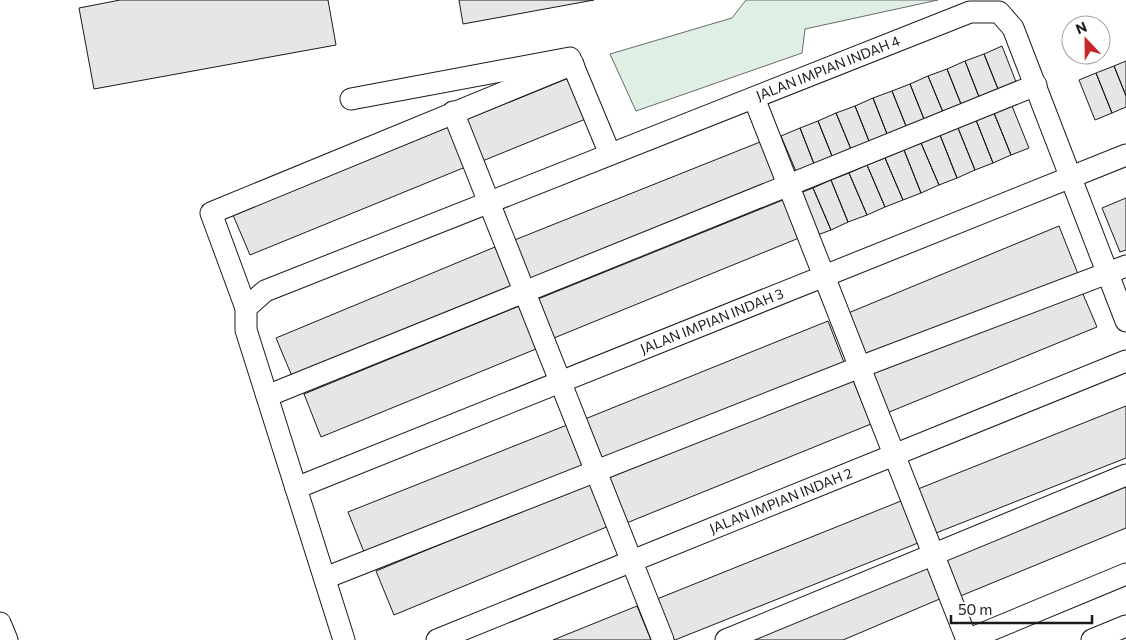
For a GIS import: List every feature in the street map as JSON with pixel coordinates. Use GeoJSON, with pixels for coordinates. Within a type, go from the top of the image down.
{"type":"FeatureCollection","features":[{"type":"Feature","properties":{"kind":"street","name":"JALAN IMPIAN INDAH 4"},"geometry":{"type":"LineString","coordinates":[[246,308],[265,290],[489,201],[970,12],[999,12],[1013,28],[1070,177],[1117,270],[1126,321]]}},
{"type":"Feature","properties":{"kind":"street"},"geometry":{"type":"LineString","coordinates":[[350,99],[570,58],[610,154]]}},
{"type":"Feature","properties":{"kind":"street"},"geometry":{"type":"LineString","coordinates":[[344,640],[246,330],[246,308],[211,213],[573,64]]}},
{"type":"Feature","properties":{"kind":"street"},"geometry":{"type":"LineString","coordinates":[[267,396],[1036,85]]}},
{"type":"Feature","properties":{"kind":"street"},"geometry":{"type":"LineString","coordinates":[[754,98],[967,640],[1126,574]]}},
{"type":"Feature","properties":{"kind":"street"},"geometry":{"type":"LineString","coordinates":[[453,112],[663,640]]}},
{"type":"Feature","properties":{"kind":"street","name":"JALAN IMPIAN INDAH 3"},"geometry":{"type":"LineString","coordinates":[[296,488],[1126,155]]}},
{"type":"Feature","properties":{"kind":"street"},"geometry":{"type":"LineString","coordinates":[[325,578],[860,367],[1117,270]]}},
{"type":"Feature","properties":{"kind":"street","name":"JALAN IMPIAN INDAH 2"},"geometry":{"type":"LineString","coordinates":[[437,640],[1126,360]]}},
{"type":"Feature","properties":{"kind":"street"},"geometry":{"type":"LineString","coordinates":[[726,640],[1126,475]]}},
{"type":"Feature","properties":{"kind":"street"},"geometry":{"type":"LineString","coordinates":[[0,622],[7,640]]}},
{"type":"Feature","properties":{"kind":"street"},"geometry":{"type":"LineString","coordinates":[[1092,640],[1126,626]]}},
{"type":"Feature","properties":{"kind":"green space"},"geometry":{"type":"Polygon","coordinates":[[[746,0],[938,0],[805,29],[802,53],[636,111],[610,54],[732,18],[746,0]]]}},
{"type":"Feature","properties":{"kind":"building"},"geometry":{"type":"Polygon","coordinates":[[[120,0],[328,0],[336,45],[94,89],[79,8],[120,0]]]}},
{"type":"Feature","properties":{"kind":"building"},"geometry":{"type":"Polygon","coordinates":[[[459,0],[594,0],[463,24],[459,0]]]}},
{"type":"Feature","properties":{"kind":"building"},"geometry":{"type":"Polygon","coordinates":[[[1002,46],[1018,87],[1000,94],[984,54],[1002,46]]]}},
{"type":"Feature","properties":{"kind":"building"},"geometry":{"type":"Polygon","coordinates":[[[984,54],[1000,94],[981,102],[965,61],[984,54]]]}},
{"type":"Feature","properties":{"kind":"building"},"geometry":{"type":"Polygon","coordinates":[[[965,61],[981,102],[963,109],[947,69],[965,61]]]}},
{"type":"Feature","properties":{"kind":"building"},"geometry":{"type":"Polygon","coordinates":[[[1126,61],[1126,96],[1114,66],[1126,61]]]}},
{"type":"Feature","properties":{"kind":"building"},"geometry":{"type":"Polygon","coordinates":[[[1114,66],[1126,96],[1126,107],[1112,113],[1096,73],[1114,66]]]}},
{"type":"Feature","properties":{"kind":"building"},"geometry":{"type":"Polygon","coordinates":[[[947,69],[963,109],[945,117],[928,76],[947,69]]]}},
{"type":"Feature","properties":{"kind":"building"},"geometry":{"type":"Polygon","coordinates":[[[1096,73],[1112,113],[1095,120],[1079,80],[1096,73]]]}},
{"type":"Feature","properties":{"kind":"building"},"geometry":{"type":"Polygon","coordinates":[[[928,76],[945,117],[926,124],[910,84],[928,76]]]}},
{"type":"Feature","properties":{"kind":"building"},"geometry":{"type":"Polygon","coordinates":[[[571,77],[588,118],[480,162],[463,121],[571,77]]]}},
{"type":"Feature","properties":{"kind":"building"},"geometry":{"type":"Polygon","coordinates":[[[910,84],[926,124],[908,131],[892,91],[910,84]]]}},
{"type":"Feature","properties":{"kind":"building"},"geometry":{"type":"Polygon","coordinates":[[[892,91],[908,131],[889,139],[873,98],[892,91]]]}},
{"type":"Feature","properties":{"kind":"building"},"geometry":{"type":"Polygon","coordinates":[[[873,98],[889,139],[871,146],[855,106],[873,98]]]}},
{"type":"Feature","properties":{"kind":"building"},"geometry":{"type":"Polygon","coordinates":[[[855,106],[871,146],[853,154],[836,113],[855,106]]]}},
{"type":"Feature","properties":{"kind":"building"},"geometry":{"type":"Polygon","coordinates":[[[1012,106],[1029,148],[1011,155],[994,113],[1012,106]]]}},
{"type":"Feature","properties":{"kind":"building"},"geometry":{"type":"Polygon","coordinates":[[[836,113],[853,154],[834,161],[818,121],[836,113]]]}},
{"type":"Feature","properties":{"kind":"building"},"geometry":{"type":"Polygon","coordinates":[[[994,113],[1011,155],[993,163],[976,120],[994,113]]]}},
{"type":"Feature","properties":{"kind":"building"},"geometry":{"type":"Polygon","coordinates":[[[976,120],[993,163],[975,170],[958,128],[976,120]]]}},
{"type":"Feature","properties":{"kind":"building"},"geometry":{"type":"Polygon","coordinates":[[[818,121],[834,161],[816,169],[800,128],[818,121]]]}},
{"type":"Feature","properties":{"kind":"building"},"geometry":{"type":"Polygon","coordinates":[[[451,126],[468,166],[250,255],[233,215],[451,126]]]}},
{"type":"Feature","properties":{"kind":"building"},"geometry":{"type":"Polygon","coordinates":[[[800,128],[816,169],[798,176],[781,136],[800,128]]]}},
{"type":"Feature","properties":{"kind":"building"},"geometry":{"type":"Polygon","coordinates":[[[958,128],[975,170],[957,178],[940,135],[958,128]]]}},
{"type":"Feature","properties":{"kind":"building"},"geometry":{"type":"Polygon","coordinates":[[[940,135],[957,178],[939,185],[921,143],[940,135]]]}},
{"type":"Feature","properties":{"kind":"building"},"geometry":{"type":"Polygon","coordinates":[[[760,142],[777,185],[524,286],[507,243],[760,142]]]}},
{"type":"Feature","properties":{"kind":"building"},"geometry":{"type":"Polygon","coordinates":[[[921,143],[939,185],[921,193],[904,150],[921,143]]]}},
{"type":"Feature","properties":{"kind":"building"},"geometry":{"type":"Polygon","coordinates":[[[904,150],[921,193],[903,200],[885,158],[904,150]]]}},
{"type":"Feature","properties":{"kind":"building"},"geometry":{"type":"Polygon","coordinates":[[[885,158],[903,200],[885,207],[867,165],[885,158]]]}},
{"type":"Feature","properties":{"kind":"building"},"geometry":{"type":"Polygon","coordinates":[[[867,165],[885,207],[867,215],[849,173],[867,165]]]}},
{"type":"Feature","properties":{"kind":"building"},"geometry":{"type":"Polygon","coordinates":[[[849,173],[867,215],[848,222],[831,180],[849,173]]]}},
{"type":"Feature","properties":{"kind":"building"},"geometry":{"type":"Polygon","coordinates":[[[831,180],[848,222],[831,230],[813,188],[831,180]]]}},
{"type":"Feature","properties":{"kind":"building"},"geometry":{"type":"Polygon","coordinates":[[[813,188],[831,230],[812,237],[795,195],[813,188]]]}},
{"type":"Feature","properties":{"kind":"building"},"geometry":{"type":"Polygon","coordinates":[[[1126,198],[1126,250],[1120,252],[1102,208],[1126,198]]]}},
{"type":"Feature","properties":{"kind":"building"},"geometry":{"type":"Polygon","coordinates":[[[783,200],[799,238],[549,340],[533,301],[783,200]]]}},
{"type":"Feature","properties":{"kind":"building"},"geometry":{"type":"Polygon","coordinates":[[[1059,226],[1078,274],[861,364],[841,316],[1059,226]]]}},
{"type":"Feature","properties":{"kind":"building"},"geometry":{"type":"Polygon","coordinates":[[[495,247],[513,290],[294,381],[276,338],[495,247]]]}},
{"type":"Feature","properties":{"kind":"building"},"geometry":{"type":"Polygon","coordinates":[[[1080,287],[1097,327],[882,415],[866,375],[1080,287]]]}},
{"type":"Feature","properties":{"kind":"building"},"geometry":{"type":"Polygon","coordinates":[[[519,306],[536,349],[321,437],[304,394],[519,306]]]}},
{"type":"Feature","properties":{"kind":"building"},"geometry":{"type":"Polygon","coordinates":[[[828,321],[845,365],[598,465],[580,421],[828,321]]]}},
{"type":"Feature","properties":{"kind":"building"},"geometry":{"type":"Polygon","coordinates":[[[853,380],[871,424],[624,524],[606,479],[853,380]]]}},
{"type":"Feature","properties":{"kind":"building"},"geometry":{"type":"Polygon","coordinates":[[[1126,406],[1126,458],[931,535],[913,491],[1126,406]]]}},
{"type":"Feature","properties":{"kind":"building"},"geometry":{"type":"Polygon","coordinates":[[[567,425],[584,469],[366,557],[348,512],[567,425]]]}},
{"type":"Feature","properties":{"kind":"building"},"geometry":{"type":"Polygon","coordinates":[[[1126,479],[1126,528],[958,597],[941,555],[1126,479]]]}},
{"type":"Feature","properties":{"kind":"building"},"geometry":{"type":"Polygon","coordinates":[[[591,482],[609,526],[394,615],[376,571],[591,482]]]}},
{"type":"Feature","properties":{"kind":"building"},"geometry":{"type":"Polygon","coordinates":[[[901,501],[918,543],[675,640],[668,640],[652,601],[901,501]]]}},
{"type":"Feature","properties":{"kind":"building"},"geometry":{"type":"Polygon","coordinates":[[[926,560],[942,598],[843,640],[733,640],[926,560]]]}},
{"type":"Feature","properties":{"kind":"building"},"geometry":{"type":"Polygon","coordinates":[[[637,606],[651,640],[553,640],[637,606]]]}}]}
